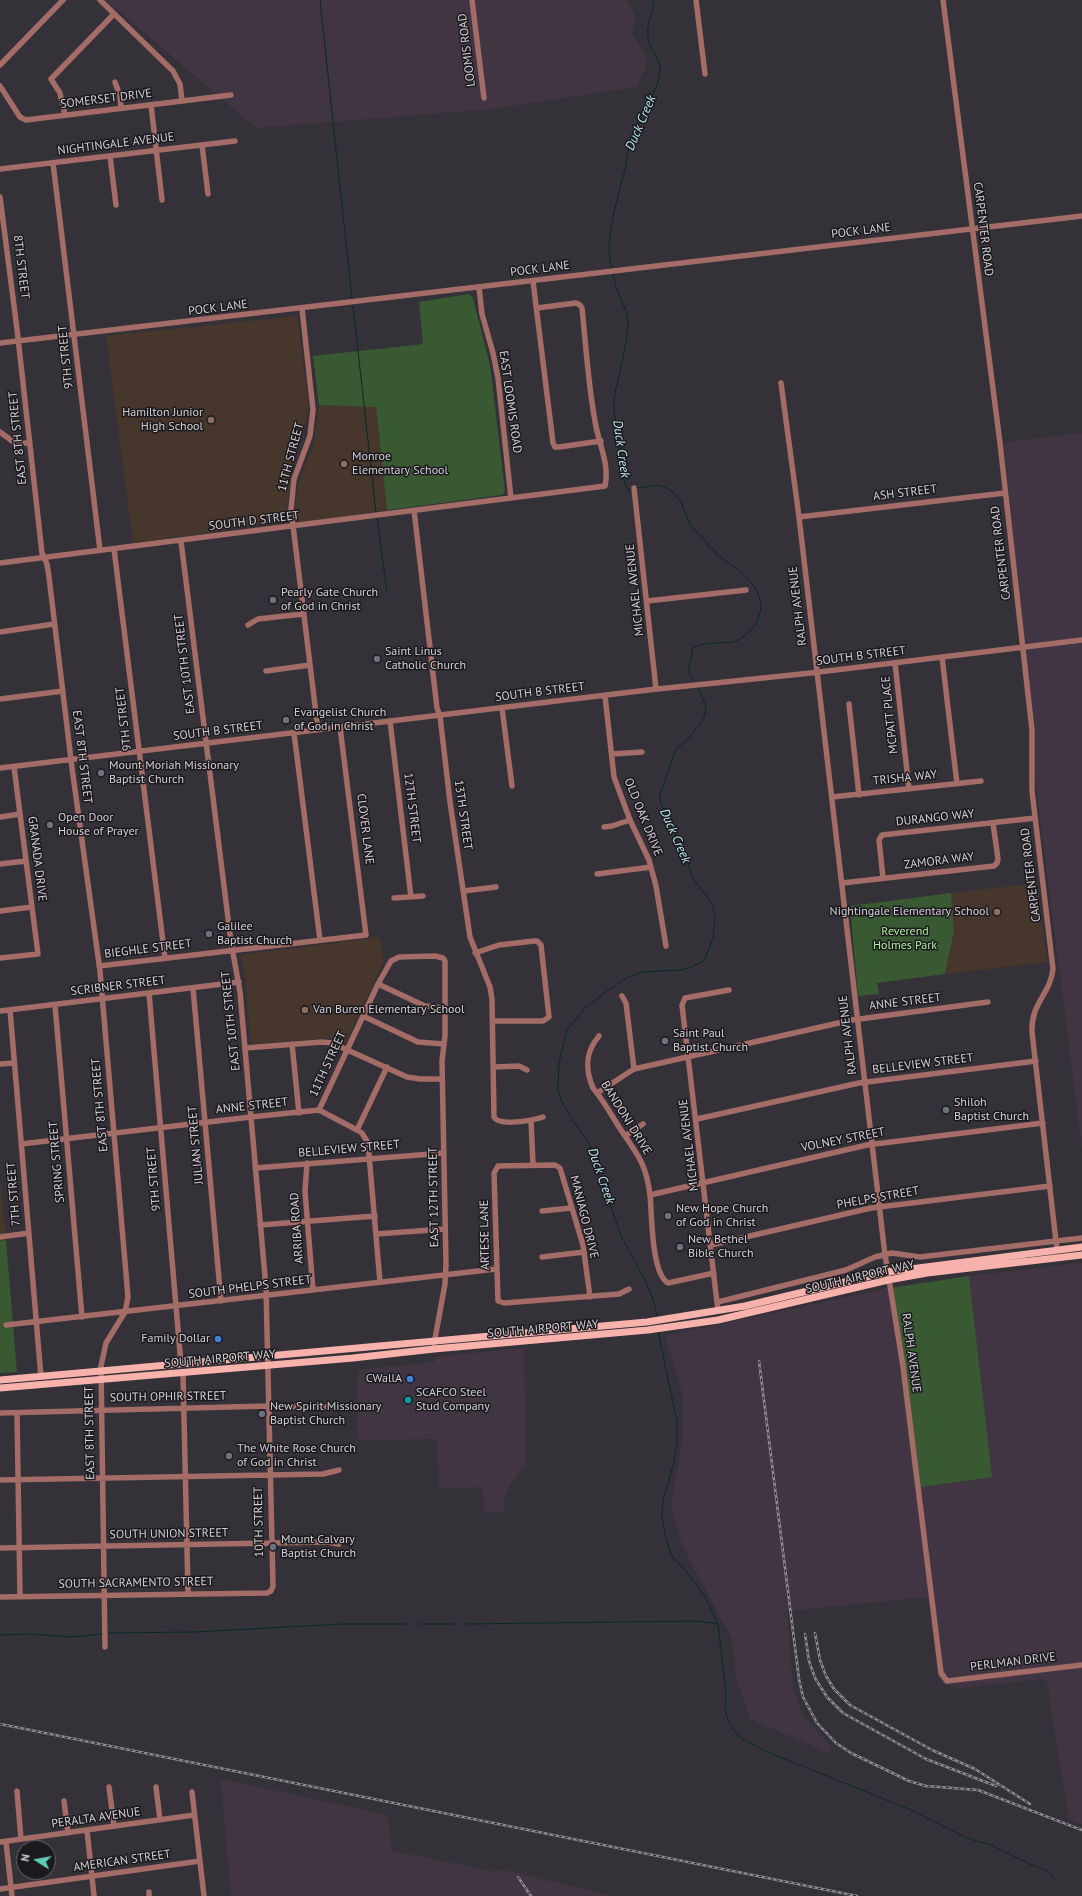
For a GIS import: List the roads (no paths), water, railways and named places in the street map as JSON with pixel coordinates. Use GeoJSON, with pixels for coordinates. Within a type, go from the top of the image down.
{"type":"FeatureCollection","features":[{"type":"Feature","properties":{"kind":"main road","name":"SOUTH AIRPORT WAY"},"geometry":{"type":"LineString","coordinates":[[0,1380],[41,1376],[100,1376],[183,1373],[267,1366],[354,1358],[434,1345],[650,1322],[718,1311],[887,1272],[1082,1247]]}},
{"type":"Feature","properties":{"kind":"main road","name":"SOUTH AIRPORT WAY"},"geometry":{"type":"LineString","coordinates":[[0,1388],[100,1376],[181,1364],[651,1330],[718,1320],[888,1280],[927,1273],[1082,1255]]}},
{"type":"Feature","properties":{"kind":"street"},"geometry":{"type":"LineString","coordinates":[[0,65],[63,0]]}},
{"type":"Feature","properties":{"kind":"street"},"geometry":{"type":"LineString","coordinates":[[100,0],[173,71],[180,84],[182,101]]}},
{"type":"Feature","properties":{"kind":"street","name":"LOOMIS ROAD"},"geometry":{"type":"LineString","coordinates":[[472,0],[484,98]]}},
{"type":"Feature","properties":{"kind":"street"},"geometry":{"type":"LineString","coordinates":[[696,0],[705,74]]}},
{"type":"Feature","properties":{"kind":"street","name":"CARPENTER ROAD"},"geometry":{"type":"LineString","coordinates":[[943,0],[1005,493],[1033,737],[1032,785],[1053,968],[1051,980],[1036,1005],[1032,1019],[1058,1250]]}},
{"type":"Feature","properties":{"kind":"street"},"geometry":{"type":"LineString","coordinates":[[65,114],[60,93],[51,79],[114,14]]}},
{"type":"Feature","properties":{"kind":"street"},"geometry":{"type":"LineString","coordinates":[[115,82],[120,96],[121,108]]}},
{"type":"Feature","properties":{"kind":"street","name":"SOMERSET DRIVE"},"geometry":{"type":"LineString","coordinates":[[0,86],[24,119],[231,95]]}},
{"type":"Feature","properties":{"kind":"street"},"geometry":{"type":"LineString","coordinates":[[151,105],[162,200]]}},
{"type":"Feature","properties":{"kind":"street","name":"NIGHTINGALE AVENUE"},"geometry":{"type":"LineString","coordinates":[[0,169],[235,141]]}},
{"type":"Feature","properties":{"kind":"street"},"geometry":{"type":"LineString","coordinates":[[202,145],[208,194]]}},
{"type":"Feature","properties":{"kind":"street"},"geometry":{"type":"LineString","coordinates":[[110,156],[116,205]]}},
{"type":"Feature","properties":{"kind":"street","name":"9TH STREET"},"geometry":{"type":"LineString","coordinates":[[53,163],[100,550]]}},
{"type":"Feature","properties":{"kind":"street","name":"8TH STREET"},"geometry":{"type":"LineString","coordinates":[[0,197],[18,341]]}},
{"type":"Feature","properties":{"kind":"street","name":"POCK LANE"},"geometry":{"type":"LineString","coordinates":[[0,344],[1082,216]]}},
{"type":"Feature","properties":{"kind":"street"},"geometry":{"type":"LineString","coordinates":[[533,281],[536,308],[553,443],[556,447],[559,447],[601,441],[595,422],[582,308],[576,303],[536,308]]}},
{"type":"Feature","properties":{"kind":"street","name":"EAST LOOMIS ROAD"},"geometry":{"type":"LineString","coordinates":[[479,287],[482,314],[493,353],[498,378],[511,498]]}},
{"type":"Feature","properties":{"kind":"street","name":"11TH STREET"},"geometry":{"type":"LineString","coordinates":[[302,308],[313,410],[310,436],[296,472],[292,487],[291,504],[292,527],[318,730]]}},
{"type":"Feature","properties":{"kind":"street","name":"EAST 8TH STREET"},"geometry":{"type":"LineString","coordinates":[[18,341],[44,557],[49,577],[71,760],[99,966],[128,1297],[125,1312],[106,1343],[102,1357],[100,1376],[105,1647]]}},
{"type":"Feature","properties":{"kind":"street","name":"RALPH AVENUE"},"geometry":{"type":"LineString","coordinates":[[781,383],[799,517],[888,1280],[903,1366],[941,1673],[947,1681]]}},
{"type":"Feature","properties":{"kind":"street"},"geometry":{"type":"LineString","coordinates":[[0,432],[15,443],[30,443]]}},
{"type":"Feature","properties":{"kind":"street","name":"SOUTH D STREET"},"geometry":{"type":"LineString","coordinates":[[0,563],[605,486],[606,476],[601,441]]}},
{"type":"Feature","properties":{"kind":"street","name":"MICHAEL AVENUE"},"geometry":{"type":"LineString","coordinates":[[634,488],[656,689]]}},
{"type":"Feature","properties":{"kind":"street","name":"ASH STREET"},"geometry":{"type":"LineString","coordinates":[[799,517],[1005,493]]}},
{"type":"Feature","properties":{"kind":"street","name":"13TH STREET"},"geometry":{"type":"LineString","coordinates":[[414,510],[437,708],[440,716],[450,802],[470,937],[475,953],[490,987],[493,1021],[495,1120],[500,1122],[531,1121]]}},
{"type":"Feature","properties":{"kind":"street","name":"EAST 10TH STREET"},"geometry":{"type":"LineString","coordinates":[[181,541],[232,950],[239,982],[266,1296],[266,1357]]}},
{"type":"Feature","properties":{"kind":"street","name":"9TH STREET"},"geometry":{"type":"LineString","coordinates":[[114,549],[165,958]]}},
{"type":"Feature","properties":{"kind":"street"},"geometry":{"type":"LineString","coordinates":[[647,601],[746,590]]}},
{"type":"Feature","properties":{"kind":"street"},"geometry":{"type":"LineString","coordinates":[[248,625],[258,619],[303,614]]}},
{"type":"Feature","properties":{"kind":"street"},"geometry":{"type":"LineString","coordinates":[[0,632],[54,624]]}},
{"type":"Feature","properties":{"kind":"street","name":"SOUTH B STREET"},"geometry":{"type":"LineString","coordinates":[[0,768],[656,689],[817,672],[1082,640]]}},
{"type":"Feature","properties":{"kind":"street"},"geometry":{"type":"LineString","coordinates":[[942,657],[957,784]]}},
{"type":"Feature","properties":{"kind":"street","name":"MCPATT PLACE"},"geometry":{"type":"LineString","coordinates":[[895,663],[909,789]]}},
{"type":"Feature","properties":{"kind":"street"},"geometry":{"type":"LineString","coordinates":[[266,671],[310,665]]}},
{"type":"Feature","properties":{"kind":"street"},"geometry":{"type":"LineString","coordinates":[[0,699],[63,691]]}},
{"type":"Feature","properties":{"kind":"street","name":"OLD OAK DRIVE"},"geometry":{"type":"LineString","coordinates":[[605,696],[614,777],[630,820],[646,851],[651,867],[656,886],[666,946]]}},
{"type":"Feature","properties":{"kind":"street"},"geometry":{"type":"LineString","coordinates":[[849,704],[860,795]]}},
{"type":"Feature","properties":{"kind":"street"},"geometry":{"type":"LineString","coordinates":[[502,708],[512,786]]}},
{"type":"Feature","properties":{"kind":"street","name":"12TH STREET"},"geometry":{"type":"LineString","coordinates":[[390,721],[411,897]]}},
{"type":"Feature","properties":{"kind":"street","name":"CLOVER LANE"},"geometry":{"type":"LineString","coordinates":[[340,727],[346,764],[366,935]]}},
{"type":"Feature","properties":{"kind":"street"},"geometry":{"type":"LineString","coordinates":[[294,733],[320,940]]}},
{"type":"Feature","properties":{"kind":"street"},"geometry":{"type":"LineString","coordinates":[[612,754],[642,752]]}},
{"type":"Feature","properties":{"kind":"street","name":"GRANADA DRIVE"},"geometry":{"type":"LineString","coordinates":[[0,958],[38,954],[14,767]]}},
{"type":"Feature","properties":{"kind":"street","name":"TRISHA WAY"},"geometry":{"type":"LineString","coordinates":[[832,797],[981,781]]}},
{"type":"Feature","properties":{"kind":"street"},"geometry":{"type":"LineString","coordinates":[[0,817],[20,814]]}},
{"type":"Feature","properties":{"kind":"street","name":"DURANGO WAY"},"geometry":{"type":"LineString","coordinates":[[883,878],[879,840],[882,836],[1035,818]]}},
{"type":"Feature","properties":{"kind":"street"},"geometry":{"type":"LineString","coordinates":[[604,827],[630,820]]}},
{"type":"Feature","properties":{"kind":"street","name":"ZAMORA WAY"},"geometry":{"type":"LineString","coordinates":[[842,883],[994,866],[998,859],[993,823]]}},
{"type":"Feature","properties":{"kind":"street"},"geometry":{"type":"LineString","coordinates":[[0,864],[26,861]]}},
{"type":"Feature","properties":{"kind":"street"},"geometry":{"type":"LineString","coordinates":[[597,874],[651,867]]}},
{"type":"Feature","properties":{"kind":"street"},"geometry":{"type":"LineString","coordinates":[[463,891],[496,887]]}},
{"type":"Feature","properties":{"kind":"street"},"geometry":{"type":"LineString","coordinates":[[394,898],[423,896]]}},
{"type":"Feature","properties":{"kind":"street"},"geometry":{"type":"LineString","coordinates":[[0,911],[32,907]]}},
{"type":"Feature","properties":{"kind":"street","name":"BIEGHLE STREET"},"geometry":{"type":"LineString","coordinates":[[99,966],[366,935]]}},
{"type":"Feature","properties":{"kind":"street"},"geometry":{"type":"LineString","coordinates":[[475,953],[499,945],[534,941],[540,943],[541,946],[549,1017],[543,1021],[493,1021]]}},
{"type":"Feature","properties":{"kind":"street","name":"11TH STREET"},"geometry":{"type":"LineString","coordinates":[[380,1282],[370,1158],[366,1140],[357,1130],[319,1110],[378,984],[388,965],[396,958],[435,956],[443,958],[445,961],[445,1008]]}},
{"type":"Feature","properties":{"kind":"street","name":"SCRIBNER STREET"},"geometry":{"type":"LineString","coordinates":[[0,1011],[239,982]]}},
{"type":"Feature","properties":{"kind":"street"},"geometry":{"type":"LineString","coordinates":[[363,1016],[418,1042],[444,1044],[445,1008],[425,1006],[378,984]]}},
{"type":"Feature","properties":{"kind":"street","name":"JULIAN STREET"},"geometry":{"type":"LineString","coordinates":[[193,988],[221,1301]]}},
{"type":"Feature","properties":{"kind":"street","name":"MICHAEL AVENUE"},"geometry":{"type":"LineString","coordinates":[[718,1311],[683,1001],[685,998],[729,990]]}},
{"type":"Feature","properties":{"kind":"street","name":"9TH STREET"},"geometry":{"type":"LineString","coordinates":[[149,993],[181,1364]]}},
{"type":"Feature","properties":{"kind":"street"},"geometry":{"type":"LineString","coordinates":[[622,996],[626,1003],[634,1069]]}},
{"type":"Feature","properties":{"kind":"street","name":"ANNE STREET"},"geometry":{"type":"LineString","coordinates":[[597,1093],[634,1069],[858,1019],[988,1002]]}},
{"type":"Feature","properties":{"kind":"street","name":"SPRING STREET"},"geometry":{"type":"LineString","coordinates":[[54,1005],[82,1317]]}},
{"type":"Feature","properties":{"kind":"street","name":"7TH STREET"},"geometry":{"type":"LineString","coordinates":[[10,1010],[41,1376]]}},
{"type":"Feature","properties":{"kind":"street","name":"BANDONI DRIVE"},"geometry":{"type":"LineString","coordinates":[[598,1036],[590,1048],[587,1058],[590,1079],[597,1093],[637,1152],[648,1179],[658,1266],[664,1281],[668,1283],[714,1273]]}},
{"type":"Feature","properties":{"kind":"street"},"geometry":{"type":"LineString","coordinates":[[245,1048],[326,1042],[348,1049],[387,1068],[412,1078],[442,1079]]}},
{"type":"Feature","properties":{"kind":"street"},"geometry":{"type":"LineString","coordinates":[[292,1044],[299,1112]]}},
{"type":"Feature","properties":{"kind":"street","name":"EAST 12TH STREET"},"geometry":{"type":"LineString","coordinates":[[434,1345],[445,1274],[442,1079],[444,1044]]}},
{"type":"Feature","properties":{"kind":"street","name":"BELLEVIEW STREET"},"geometry":{"type":"LineString","coordinates":[[697,1120],[865,1082],[1036,1061]]}},
{"type":"Feature","properties":{"kind":"street"},"geometry":{"type":"LineString","coordinates":[[0,1064],[14,1063]]}},
{"type":"Feature","properties":{"kind":"street"},"geometry":{"type":"LineString","coordinates":[[494,1066],[519,1066],[527,1070]]}},
{"type":"Feature","properties":{"kind":"street"},"geometry":{"type":"LineString","coordinates":[[357,1130],[387,1068]]}},
{"type":"Feature","properties":{"kind":"street","name":"ANNE STREET"},"geometry":{"type":"LineString","coordinates":[[21,1144],[319,1110]]}},
{"type":"Feature","properties":{"kind":"street"},"geometry":{"type":"LineString","coordinates":[[533,1164],[531,1121],[543,1117]]}},
{"type":"Feature","properties":{"kind":"street","name":"VOLNEY STREET"},"geometry":{"type":"LineString","coordinates":[[650,1195],[872,1144],[1043,1123]]}},
{"type":"Feature","properties":{"kind":"street"},"geometry":{"type":"LineString","coordinates":[[625,1136],[643,1124]]}},
{"type":"Feature","properties":{"kind":"street","name":"BELLEVIEW STREET"},"geometry":{"type":"LineString","coordinates":[[255,1168],[444,1153]]}},
{"type":"Feature","properties":{"kind":"street","name":"ARRIBA ROAD"},"geometry":{"type":"LineString","coordinates":[[307,1163],[305,1191],[313,1290]]}},
{"type":"Feature","properties":{"kind":"street","name":"MANIAGO DRIVE"},"geometry":{"type":"LineString","coordinates":[[533,1164],[559,1166],[584,1252],[590,1297]]}},
{"type":"Feature","properties":{"kind":"street","name":"ARTESE LANE"},"geometry":{"type":"LineString","coordinates":[[533,1164],[498,1166],[494,1173],[498,1302],[504,1303],[590,1297]]}},
{"type":"Feature","properties":{"kind":"street","name":"PHELPS STREET"},"geometry":{"type":"LineString","coordinates":[[711,1245],[879,1207],[1050,1186]]}},
{"type":"Feature","properties":{"kind":"street"},"geometry":{"type":"LineString","coordinates":[[542,1211],[571,1208]]}},
{"type":"Feature","properties":{"kind":"street"},"geometry":{"type":"LineString","coordinates":[[260,1225],[375,1216]]}},
{"type":"Feature","properties":{"kind":"street"},"geometry":{"type":"LineString","coordinates":[[376,1234],[445,1229]]}},
{"type":"Feature","properties":{"kind":"street"},"geometry":{"type":"LineString","coordinates":[[0,1237],[29,1234]]}},
{"type":"Feature","properties":{"kind":"street"},"geometry":{"type":"LineString","coordinates":[[718,1302],[846,1270],[875,1257],[885,1255],[897,1254],[920,1257],[1082,1238]]}},
{"type":"Feature","properties":{"kind":"street"},"geometry":{"type":"LineString","coordinates":[[542,1257],[584,1252]]}},
{"type":"Feature","properties":{"kind":"street","name":"SOUTH PHELPS STREET"},"geometry":{"type":"LineString","coordinates":[[6,1325],[176,1307],[496,1269]]}},
{"type":"Feature","properties":{"kind":"street"},"geometry":{"type":"LineString","coordinates":[[590,1297],[619,1294],[629,1289]]}},
{"type":"Feature","properties":{"kind":"street","name":"10TH STREET"},"geometry":{"type":"LineString","coordinates":[[266,1357],[273,1586],[271,1591]]}},
{"type":"Feature","properties":{"kind":"street"},"geometry":{"type":"LineString","coordinates":[[183,1373],[188,1593]]}},
{"type":"Feature","properties":{"kind":"street","name":"SOUTH OPHIR STREET"},"geometry":{"type":"LineString","coordinates":[[0,1413],[268,1406],[337,1407]]}},
{"type":"Feature","properties":{"kind":"street"},"geometry":{"type":"LineString","coordinates":[[17,1413],[20,1597]]}},
{"type":"Feature","properties":{"kind":"street"},"geometry":{"type":"LineString","coordinates":[[0,1480],[323,1474],[339,1470]]}},
{"type":"Feature","properties":{"kind":"street","name":"SOUTH UNION STREET"},"geometry":{"type":"LineString","coordinates":[[0,1548],[271,1543],[339,1544]]}},
{"type":"Feature","properties":{"kind":"street","name":"SOUTH SACRAMENTO STREET"},"geometry":{"type":"LineString","coordinates":[[0,1597],[267,1593],[271,1591]]}},
{"type":"Feature","properties":{"kind":"street","name":"PERLMAN DRIVE"},"geometry":{"type":"LineString","coordinates":[[947,1681],[1082,1665]]}},
{"type":"Feature","properties":{"kind":"street"},"geometry":{"type":"LineString","coordinates":[[109,1787],[114,1826]]}},
{"type":"Feature","properties":{"kind":"street"},"geometry":{"type":"LineString","coordinates":[[156,1788],[160,1820]]}},
{"type":"Feature","properties":{"kind":"street"},"geometry":{"type":"LineString","coordinates":[[17,1791],[21,1839]]}},
{"type":"Feature","properties":{"kind":"street"},"geometry":{"type":"LineString","coordinates":[[192,1792],[204,1896]]}},
{"type":"Feature","properties":{"kind":"street"},"geometry":{"type":"LineString","coordinates":[[64,1801],[68,1833]]}},
{"type":"Feature","properties":{"kind":"street","name":"PERALTA AVENUE"},"geometry":{"type":"LineString","coordinates":[[3,1842],[194,1815]]}},
{"type":"Feature","properties":{"kind":"street"},"geometry":{"type":"LineString","coordinates":[[87,1830],[94,1896]]}},
{"type":"Feature","properties":{"kind":"street"},"geometry":{"type":"LineString","coordinates":[[3,1842],[12,1896]]}},
{"type":"Feature","properties":{"kind":"street","name":"AMERICAN STREET"},"geometry":{"type":"LineString","coordinates":[[0,1889],[200,1861]]}},
{"type":"Feature","properties":{"kind":"waterway"},"geometry":{"type":"LineString","coordinates":[[320,0],[352,299]]}},
{"type":"Feature","properties":{"kind":"waterway","name":"Duck Creek"},"geometry":{"type":"LineString","coordinates":[[612,269],[609,248],[611,226],[621,181],[625,173],[631,138],[649,104],[659,79],[659,62],[648,38],[648,25],[654,3],[652,0]]}},
{"type":"Feature","properties":{"kind":"waterway","name":"Duck Creek"},"geometry":{"type":"LineString","coordinates":[[613,274],[616,287],[627,313],[628,326],[626,343],[614,398],[614,410],[624,481],[628,490],[633,489]]}},
{"type":"Feature","properties":{"kind":"waterway"},"geometry":{"type":"LineString","coordinates":[[353,306],[376,512]]}},
{"type":"Feature","properties":{"kind":"waterway","name":"Duck Creek"},"geometry":{"type":"LineString","coordinates":[[636,488],[660,485],[672,491],[681,502],[690,525],[708,544],[707,546],[716,551],[715,554],[734,566],[743,574],[757,591],[760,601],[760,612],[756,623],[750,631],[736,641],[702,645],[692,649],[689,673],[696,683]]}},
{"type":"Feature","properties":{"kind":"waterway"},"geometry":{"type":"LineString","coordinates":[[377,517],[387,593]]}},
{"type":"Feature","properties":{"kind":"waterway","name":"Duck Creek"},"geometry":{"type":"LineString","coordinates":[[658,1318],[653,1299],[646,1282],[621,1236],[589,1143],[573,1121],[561,1100],[558,1091],[559,1062],[567,1030],[585,1008],[628,977],[643,972],[690,968],[704,961],[713,938],[715,919],[713,905],[692,877],[688,862],[680,853],[672,822],[663,809],[659,797],[676,749],[689,738],[704,718],[706,707],[698,687]]}},
{"type":"Feature","properties":{"kind":"waterway"},"geometry":{"type":"LineString","coordinates":[[658,1331],[677,1422],[677,1444],[673,1466],[663,1500],[662,1516],[665,1535],[674,1559],[681,1565],[705,1596],[718,1624],[726,1695],[725,1709],[728,1720],[735,1732],[741,1738],[765,1751],[911,1810],[967,1838],[991,1845],[1048,1871],[1054,1879]]}},
{"type":"Feature","properties":{"kind":"waterway"},"geometry":{"type":"LineString","coordinates":[[467,1624],[697,1621],[717,1624]]}},
{"type":"Feature","properties":{"kind":"waterway"},"geometry":{"type":"LineString","coordinates":[[108,1633],[194,1632],[343,1624],[407,1624]]}},
{"type":"Feature","properties":{"kind":"waterway"},"geometry":{"type":"LineString","coordinates":[[420,1624],[454,1624]]}},
{"type":"Feature","properties":{"kind":"waterway"},"geometry":{"type":"LineString","coordinates":[[0,1635],[28,1634],[71,1637],[103,1634]]}},
{"type":"Feature","properties":{"kind":"railway"},"geometry":{"type":"LineString","coordinates":[[759,1361],[799,1679],[803,1697],[817,1723],[836,1743],[851,1753],[909,1781],[926,1786],[978,1790],[1082,1830]]}},
{"type":"Feature","properties":{"kind":"railway"},"geometry":{"type":"LineString","coordinates":[[815,1633],[820,1660],[826,1676],[834,1689],[850,1705],[932,1750],[975,1769],[1030,1804]]}},
{"type":"Feature","properties":{"kind":"railway"},"geometry":{"type":"LineString","coordinates":[[805,1634],[809,1661],[815,1678],[827,1697],[843,1713],[926,1759],[996,1786]]}},
{"type":"Feature","properties":{"kind":"railway"},"geometry":{"type":"LineString","coordinates":[[0,1724],[857,1896]]}},
{"type":"Feature","properties":{"kind":"railway"},"geometry":{"type":"LineString","coordinates":[[518,1877],[531,1896]]}},
{"type":"Feature","properties":{"kind":"place","name":"Hamilton Junior High School"},"geometry":{"type":"Point","coordinates":[211,420]}},
{"type":"Feature","properties":{"kind":"place","name":"Monroe Elementary School"},"geometry":{"type":"Point","coordinates":[344,464]}},
{"type":"Feature","properties":{"kind":"place","name":"Pearly Gate Church of God in Christ"},"geometry":{"type":"Point","coordinates":[273,600]}},
{"type":"Feature","properties":{"kind":"place","name":"Saint Linus Catholic Church"},"geometry":{"type":"Point","coordinates":[377,659]}},
{"type":"Feature","properties":{"kind":"place","name":"Evangelist Church of God in Christ"},"geometry":{"type":"Point","coordinates":[286,720]}},
{"type":"Feature","properties":{"kind":"place","name":"Mount Moriah Missionary Baptist Church"},"geometry":{"type":"Point","coordinates":[101,773]}},
{"type":"Feature","properties":{"kind":"place","name":"Open Door House of Prayer"},"geometry":{"type":"Point","coordinates":[50,825]}},
{"type":"Feature","properties":{"kind":"place","name":"Nightingale Elementary School"},"geometry":{"type":"Point","coordinates":[997,912]}},
{"type":"Feature","properties":{"kind":"place","name":"Galilee Baptist Church"},"geometry":{"type":"Point","coordinates":[209,934]}},
{"type":"Feature","properties":{"kind":"place","name":"Van Buren Elementary School"},"geometry":{"type":"Point","coordinates":[305,1010]}},
{"type":"Feature","properties":{"kind":"place","name":"Saint Paul Baptist Church"},"geometry":{"type":"Point","coordinates":[665,1041]}},
{"type":"Feature","properties":{"kind":"place","name":"Shiloh Baptist Church"},"geometry":{"type":"Point","coordinates":[946,1110]}},
{"type":"Feature","properties":{"kind":"place","name":"New Hope Church of God in Christ"},"geometry":{"type":"Point","coordinates":[668,1216]}},
{"type":"Feature","properties":{"kind":"place","name":"New Bethel Bible Church"},"geometry":{"type":"Point","coordinates":[680,1247]}},
{"type":"Feature","properties":{"kind":"place","name":"Family Dollar"},"geometry":{"type":"Point","coordinates":[218,1339]}},
{"type":"Feature","properties":{"kind":"place","name":"CWallA"},"geometry":{"type":"Point","coordinates":[410,1379]}},
{"type":"Feature","properties":{"kind":"place","name":"SCAFCO Steel Stud Company"},"geometry":{"type":"Point","coordinates":[408,1400]}},
{"type":"Feature","properties":{"kind":"place","name":"New Spirit Missionary Baptist Church"},"geometry":{"type":"Point","coordinates":[262,1414]}},
{"type":"Feature","properties":{"kind":"place","name":"The White Rose Church of God in Christ"},"geometry":{"type":"Point","coordinates":[229,1456]}},
{"type":"Feature","properties":{"kind":"place","name":"Mount Calvary Baptist Church"},"geometry":{"type":"Point","coordinates":[273,1547]}},
{"type":"Feature","properties":{"kind":"park label","name":"Reverend Holmes Park"},"geometry":{"type":"Point","coordinates":[905,939]}}]}
